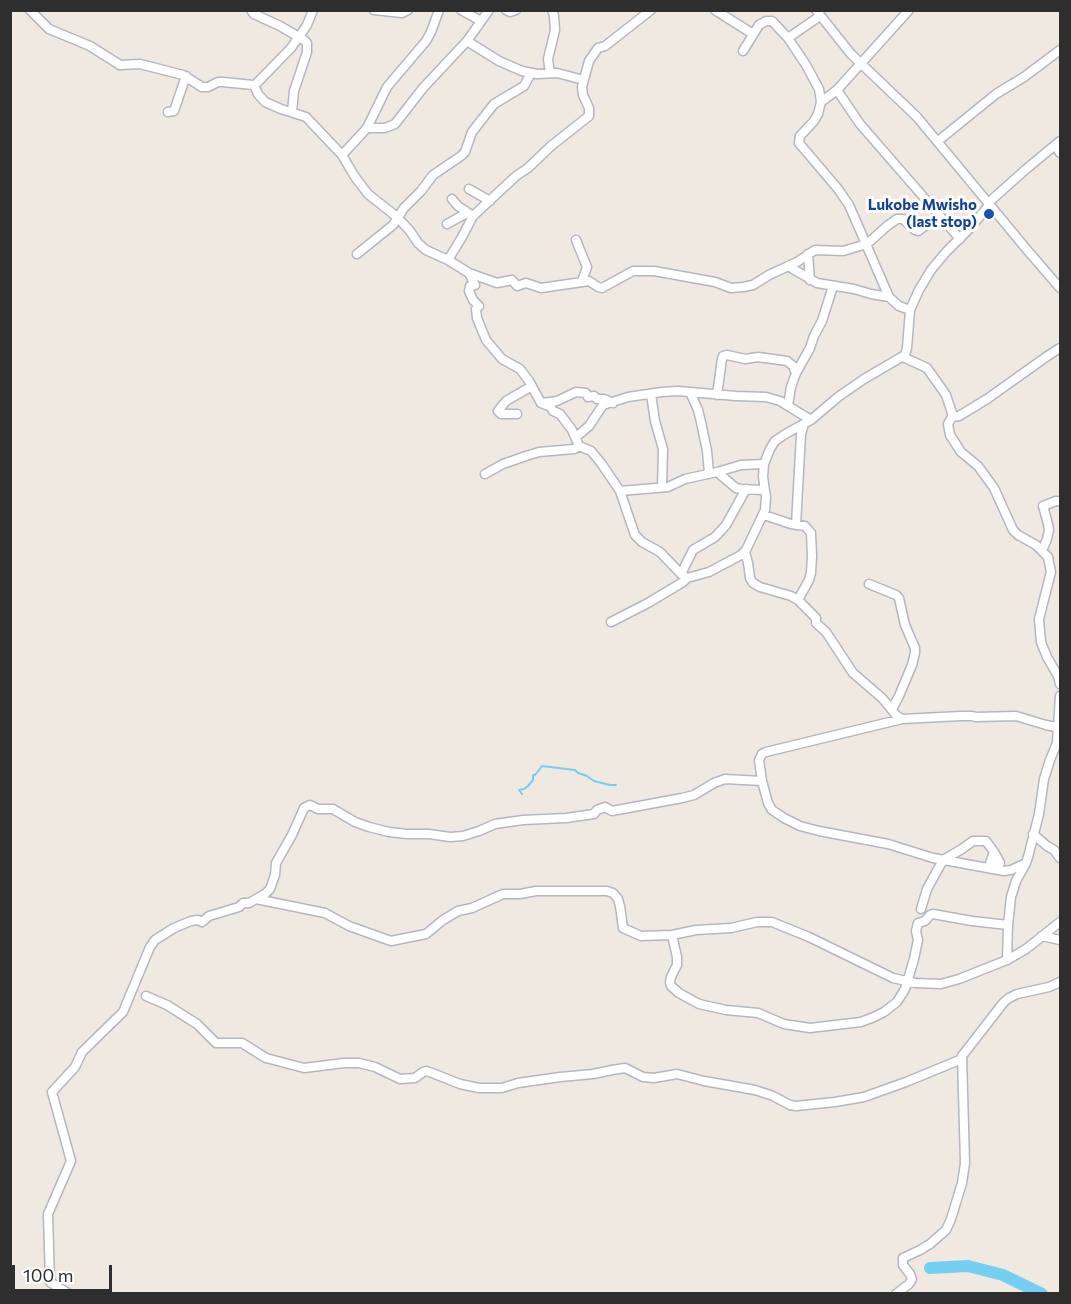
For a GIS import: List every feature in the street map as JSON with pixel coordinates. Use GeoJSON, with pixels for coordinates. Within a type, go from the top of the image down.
{"type":"FeatureCollection","features":[{"type":"Feature","properties":{"kind":"street"},"geometry":{"type":"LineString","coordinates":[[30,10],[49,30],[90,46],[120,65],[140,64],[186,76],[202,87],[209,87],[218,82],[254,86]]}},
{"type":"Feature","properties":{"kind":"street"},"geometry":{"type":"LineString","coordinates":[[251,10],[254,14],[266,14],[307,43],[308,51],[294,91],[292,112]]}},
{"type":"Feature","properties":{"kind":"street"},"geometry":{"type":"LineString","coordinates":[[254,86],[299,38],[313,10]]}},
{"type":"Feature","properties":{"kind":"street"},"geometry":{"type":"LineString","coordinates":[[374,10],[404,13],[408,10]]}},
{"type":"Feature","properties":{"kind":"street"},"geometry":{"type":"LineString","coordinates":[[342,155],[367,128],[394,76],[426,41],[439,10]]}},
{"type":"Feature","properties":{"kind":"street"},"geometry":{"type":"LineString","coordinates":[[461,10],[481,21]]}},
{"type":"Feature","properties":{"kind":"street"},"geometry":{"type":"LineString","coordinates":[[367,128],[385,128],[395,124],[423,88],[467,41],[489,10]]}},
{"type":"Feature","properties":{"kind":"street"},"geometry":{"type":"LineString","coordinates":[[506,10],[510,12],[516,10]]}},
{"type":"Feature","properties":{"kind":"street"},"geometry":{"type":"LineString","coordinates":[[550,73],[548,58],[555,30],[552,10]]}},
{"type":"Feature","properties":{"kind":"street"},"geometry":{"type":"LineString","coordinates":[[447,224],[470,214],[490,201],[516,176],[589,116],[589,108],[582,87],[589,61],[598,48],[605,46],[651,10]]}},
{"type":"Feature","properties":{"kind":"street"},"geometry":{"type":"LineString","coordinates":[[715,10],[753,34]]}},
{"type":"Feature","properties":{"kind":"street"},"geometry":{"type":"LineString","coordinates":[[820,102],[837,90],[909,10]]}},
{"type":"Feature","properties":{"kind":"street"},"geometry":{"type":"LineString","coordinates":[[788,38],[818,13],[840,42],[917,117],[1060,288]]}},
{"type":"Feature","properties":{"kind":"street"},"geometry":{"type":"LineString","coordinates":[[743,51],[762,22],[770,20],[775,22],[788,38],[820,93],[818,114],[800,136],[798,142],[849,205],[889,297],[898,306],[910,310]]}},
{"type":"Feature","properties":{"kind":"street"},"geometry":{"type":"LineString","coordinates":[[467,41],[499,61],[522,71],[562,74],[580,79]]}},
{"type":"Feature","properties":{"kind":"street"},"geometry":{"type":"LineString","coordinates":[[938,141],[996,94],[1024,77],[1060,50]]}},
{"type":"Feature","properties":{"kind":"street"},"geometry":{"type":"LineString","coordinates":[[357,254],[393,225],[404,208],[434,175],[465,152],[472,132],[494,104],[524,86],[531,73]]}},
{"type":"Feature","properties":{"kind":"street"},"geometry":{"type":"LineString","coordinates":[[168,112],[174,111],[186,76]]}},
{"type":"Feature","properties":{"kind":"street"},"geometry":{"type":"LineString","coordinates":[[254,86],[265,102],[306,117],[342,155],[368,194],[397,217],[422,246],[469,273],[497,283],[512,280],[517,285],[526,283],[541,288],[589,281],[602,288],[633,271],[654,271],[738,288],[750,286],[815,250],[843,251],[867,244],[897,219],[903,219],[918,231],[939,216]]}},
{"type":"Feature","properties":{"kind":"street"},"geometry":{"type":"LineString","coordinates":[[837,90],[860,124],[960,239]]}},
{"type":"Feature","properties":{"kind":"street"},"geometry":{"type":"LineString","coordinates":[[611,622],[648,603],[684,576],[709,572],[745,552],[764,515],[766,506],[764,464],[775,441],[807,422],[859,382],[903,357],[908,348],[910,310],[931,270],[989,204],[1025,170],[1058,143],[1060,153]]}},
{"type":"Feature","properties":{"kind":"street"},"geometry":{"type":"LineString","coordinates":[[469,189],[490,201]]}},
{"type":"Feature","properties":{"kind":"street"},"geometry":{"type":"LineString","coordinates":[[452,199],[470,214]]}},
{"type":"Feature","properties":{"kind":"street"},"geometry":{"type":"LineString","coordinates":[[448,260],[460,242],[470,214]]}},
{"type":"Feature","properties":{"kind":"street"},"geometry":{"type":"LineString","coordinates":[[576,240],[587,267],[582,281]]}},
{"type":"Feature","properties":{"kind":"street"},"geometry":{"type":"LineString","coordinates":[[808,254],[810,280]]}},
{"type":"Feature","properties":{"kind":"street"},"geometry":{"type":"LineString","coordinates":[[788,266],[817,283],[889,297]]}},
{"type":"Feature","properties":{"kind":"street"},"geometry":{"type":"LineString","coordinates":[[469,273],[475,285],[470,285],[469,291],[479,306],[476,309],[477,318],[486,340],[502,359],[520,369],[542,403],[560,414],[576,437],[579,446],[591,452],[601,463],[620,491],[635,535],[642,542],[660,552],[684,576]]}},
{"type":"Feature","properties":{"kind":"street"},"geometry":{"type":"LineString","coordinates":[[788,405],[796,373],[810,348],[833,286]]}},
{"type":"Feature","properties":{"kind":"street"},"geometry":{"type":"LineString","coordinates":[[952,417],[964,414],[1060,348]]}},
{"type":"Feature","properties":{"kind":"street"},"geometry":{"type":"LineString","coordinates":[[717,395],[723,356],[758,357],[801,364]]}},
{"type":"Feature","properties":{"kind":"street"},"geometry":{"type":"LineString","coordinates":[[903,357],[924,366],[946,395],[952,417],[948,424],[950,435],[961,452],[978,466],[994,488],[1011,528],[1015,533],[1036,545],[1048,557],[1051,572],[1039,619],[1041,642],[1060,684]]}},
{"type":"Feature","properties":{"kind":"street"},"geometry":{"type":"LineString","coordinates":[[791,363],[796,373]]}},
{"type":"Feature","properties":{"kind":"street"},"geometry":{"type":"LineString","coordinates":[[517,414],[501,414],[498,411],[506,401],[532,386]]}},
{"type":"Feature","properties":{"kind":"street"},"geometry":{"type":"LineString","coordinates":[[576,437],[589,426],[603,405],[628,397],[671,391],[775,399],[788,405],[807,422]]}},
{"type":"Feature","properties":{"kind":"street"},"geometry":{"type":"LineString","coordinates":[[542,403],[576,392],[586,393],[588,397],[594,396],[613,403]]}},
{"type":"Feature","properties":{"kind":"street"},"geometry":{"type":"LineString","coordinates":[[690,392],[701,422],[713,473],[736,488],[764,490]]}},
{"type":"Feature","properties":{"kind":"street"},"geometry":{"type":"LineString","coordinates":[[651,393],[655,421],[663,449],[662,488]]}},
{"type":"Feature","properties":{"kind":"street"},"geometry":{"type":"LineString","coordinates":[[796,525],[801,434],[807,422]]}},
{"type":"Feature","properties":{"kind":"street"},"geometry":{"type":"LineString","coordinates":[[485,474],[503,464],[539,452],[574,449],[579,446]]}},
{"type":"Feature","properties":{"kind":"street"},"geometry":{"type":"LineString","coordinates":[[620,491],[668,487],[684,479],[741,465],[764,464]]}},
{"type":"Feature","properties":{"kind":"street"},"geometry":{"type":"LineString","coordinates":[[684,576],[693,550],[715,537],[726,525],[746,489]]}},
{"type":"Feature","properties":{"kind":"street"},"geometry":{"type":"LineString","coordinates":[[1042,551],[1048,530],[1043,506],[1060,501]]}},
{"type":"Feature","properties":{"kind":"street"},"geometry":{"type":"LineString","coordinates":[[764,515],[807,526],[811,533],[812,556],[809,580],[798,600]]}},
{"type":"Feature","properties":{"kind":"street"},"geometry":{"type":"LineString","coordinates":[[745,552],[753,584],[798,600],[816,618],[816,623],[826,632],[853,673],[878,694],[902,719]]}},
{"type":"Feature","properties":{"kind":"street"},"geometry":{"type":"LineString","coordinates":[[870,584],[899,598],[915,648],[912,665],[891,709]]}},
{"type":"Feature","properties":{"kind":"street"},"geometry":{"type":"LineString","coordinates":[[1007,960],[1008,925],[1013,888],[1026,863],[1039,814],[1044,778],[1059,744],[1060,696]]}},
{"type":"Feature","properties":{"kind":"street"},"geometry":{"type":"LineString","coordinates":[[1026,863],[1019,868],[1004,871],[943,860],[888,844],[819,831],[793,823],[772,810],[768,803],[759,760],[766,752],[902,719],[1014,716],[1059,728]]}},
{"type":"Feature","properties":{"kind":"street"},"geometry":{"type":"LineString","coordinates":[[69,1293],[50,1282],[48,1214],[71,1161],[52,1092],[75,1067],[82,1052],[123,1012],[155,940],[190,921],[202,922],[209,916],[239,907],[243,903],[249,903],[270,889],[276,863],[292,836],[304,808],[310,805],[318,809],[333,809],[355,822],[381,830],[458,837],[494,824],[566,818],[594,814],[605,807],[612,811],[675,800],[694,795],[725,779],[762,782]]}},
{"type":"Feature","properties":{"kind":"street"},"geometry":{"type":"LineString","coordinates":[[1033,834],[1054,850],[1060,858]]}},
{"type":"Feature","properties":{"kind":"street"},"geometry":{"type":"LineString","coordinates":[[921,909],[927,890],[943,860],[974,841],[986,840],[994,852]]}},
{"type":"Feature","properties":{"kind":"street"},"geometry":{"type":"LineString","coordinates":[[255,898],[325,913],[349,926],[392,941],[426,934],[442,920],[458,911],[472,908],[503,894],[569,890],[607,891],[613,893],[618,899],[623,928],[641,936],[672,935],[702,929],[731,928],[757,922],[772,922],[809,937],[893,978],[941,984],[1007,960],[1026,949],[1060,922]]}},
{"type":"Feature","properties":{"kind":"street"},"geometry":{"type":"LineString","coordinates":[[672,935],[677,964],[670,977],[670,982],[676,991],[696,1003],[726,1010],[761,1013],[784,1024],[817,1028],[861,1022],[884,1012],[897,1002],[903,993],[914,959],[918,940],[916,931],[918,923],[925,921],[930,915],[1008,925]]}},
{"type":"Feature","properties":{"kind":"street"},"geometry":{"type":"LineString","coordinates":[[1042,936],[1060,940]]}},
{"type":"Feature","properties":{"kind":"street"},"geometry":{"type":"LineString","coordinates":[[896,1293],[912,1279],[903,1265],[903,1258],[920,1251],[946,1230],[951,1221],[962,1183],[966,1163],[962,1059],[965,1052],[1009,998],[1060,982]]}},
{"type":"Feature","properties":{"kind":"street"},"geometry":{"type":"LineString","coordinates":[[146,996],[167,1005],[197,1024],[216,1043],[242,1043],[266,1058],[304,1068],[359,1063],[375,1067],[398,1079],[415,1078],[427,1071],[479,1089],[502,1088],[564,1076],[596,1074],[625,1068],[643,1077],[654,1078],[677,1074],[750,1089],[769,1094],[796,1106],[864,1096],[885,1090],[962,1059]]}},
{"type":"Feature","properties":{"kind":"waterway"},"geometry":{"type":"LineString","coordinates":[[522,794],[519,790],[528,786],[533,780],[533,775],[542,766],[575,770],[594,781],[616,785]]}},
{"type":"Feature","properties":{"kind":"waterway"},"geometry":{"type":"LineString","coordinates":[[930,1268],[968,1266],[1003,1275],[1042,1294]]}},
{"type":"Feature","properties":{"kind":"place","name":"Lukobe Mwisho (last stop)"},"geometry":{"type":"Point","coordinates":[989,214]}}]}
